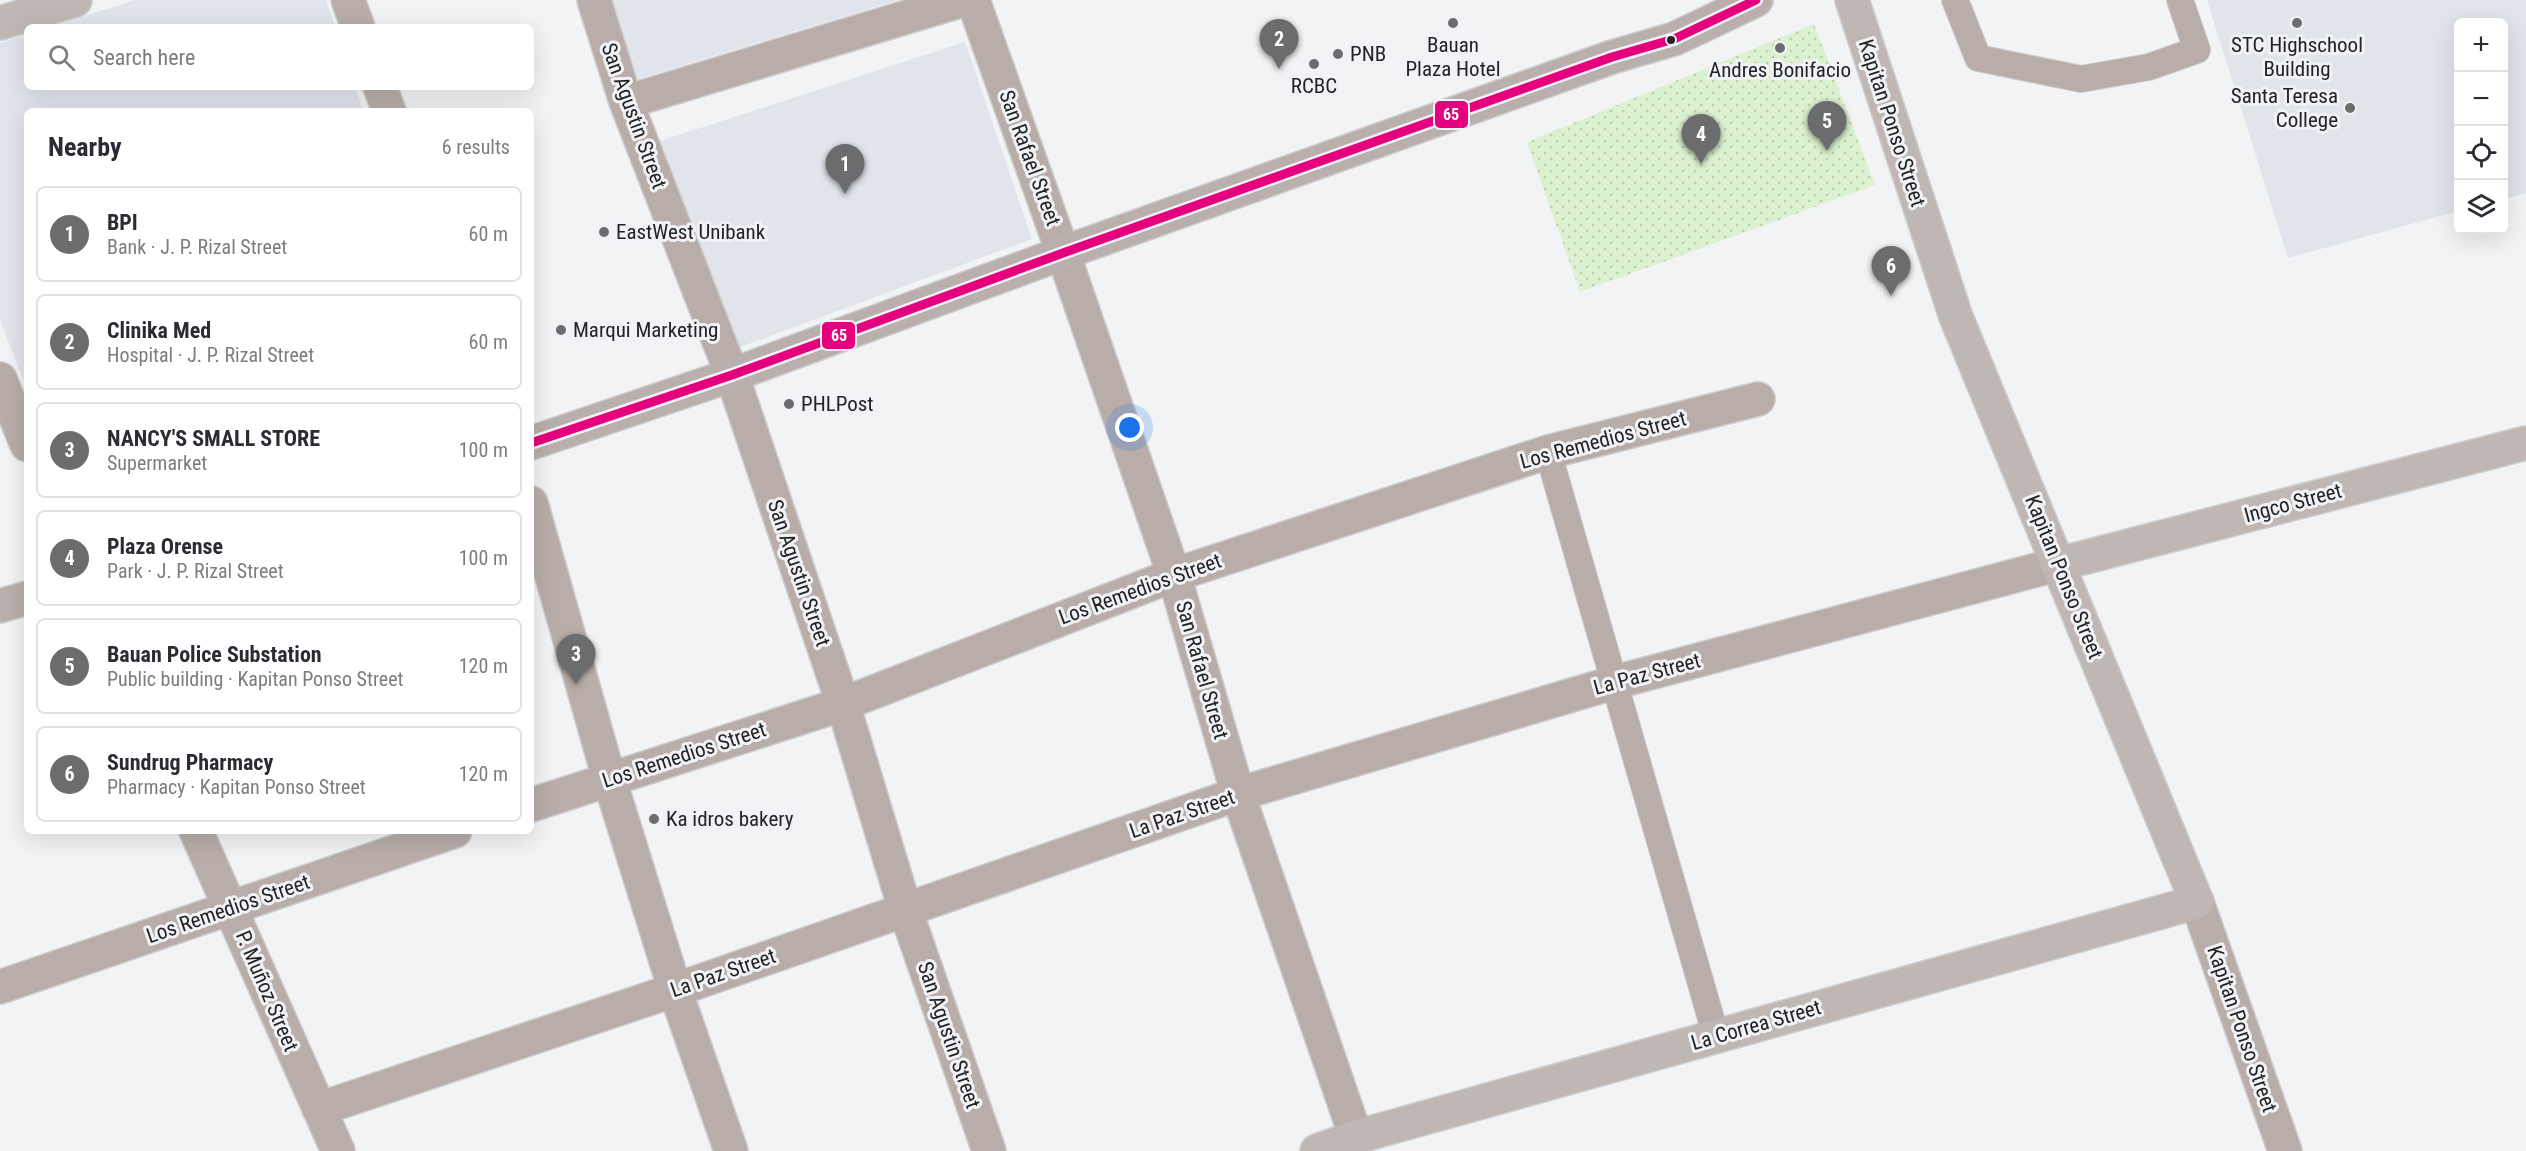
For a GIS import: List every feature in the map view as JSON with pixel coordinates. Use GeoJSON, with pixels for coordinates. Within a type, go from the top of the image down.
{"type":"FeatureCollection","features":[{"type":"Feature","properties":{"kind":"main road"},"geometry":{"type":"LineString","coordinates":[[534,442],[732,375],[1064,253],[1612,57],[1674,39],[1756,0]]}},
{"type":"Feature","properties":{"kind":"main road"},"geometry":{"type":"LineString","coordinates":[[0,606],[24,599]]}},
{"type":"Feature","properties":{"kind":"street"},"geometry":{"type":"LineString","coordinates":[[0,23],[75,0]]}},
{"type":"Feature","properties":{"kind":"street"},"geometry":{"type":"LineString","coordinates":[[348,0],[357,24]]}},
{"type":"Feature","properties":{"kind":"street","name":"San Agustin Street"},"geometry":{"type":"LineString","coordinates":[[594,0],[626,102],[732,375],[843,704],[905,909],[989,1151]]}},
{"type":"Feature","properties":{"kind":"street"},"geometry":{"type":"LineString","coordinates":[[626,102],[963,0]]}},
{"type":"Feature","properties":{"kind":"street","name":"San Rafael Street"},"geometry":{"type":"LineString","coordinates":[[973,0],[1064,253],[1174,575],[1238,794],[1356,1137]]}},
{"type":"Feature","properties":{"kind":"street","name":"Kapitan Ponso Street"},"geometry":{"type":"LineString","coordinates":[[1852,0],[1956,317],[2197,902],[2285,1151]]}},
{"type":"Feature","properties":{"kind":"street"},"geometry":{"type":"LineString","coordinates":[[381,90],[388,108]]}},
{"type":"Feature","properties":{"kind":"street"},"geometry":{"type":"LineString","coordinates":[[0,379],[24,438]]}},
{"type":"Feature","properties":{"kind":"street","name":"Los Remedios Street"},"geometry":{"type":"LineString","coordinates":[[534,804],[843,704],[1174,575],[1548,452],[1758,399]]}},
{"type":"Feature","properties":{"kind":"street","name":"Ingco Street"},"geometry":{"type":"LineString","coordinates":[[2059,564],[2526,443]]}},
{"type":"Feature","properties":{"kind":"street"},"geometry":{"type":"LineString","coordinates":[[534,514],[609,778],[675,990],[731,1151]]}},
{"type":"Feature","properties":{"kind":"street","name":"La Paz Street"},"geometry":{"type":"LineString","coordinates":[[318,1109],[675,990],[1238,794],[1616,682],[2059,564]]}},
{"type":"Feature","properties":{"kind":"street","name":"P. Muñoz Street"},"geometry":{"type":"LineString","coordinates":[[197,834],[338,1151]]}},
{"type":"Feature","properties":{"kind":"street","name":"Los Remedios Street"},"geometry":{"type":"LineString","coordinates":[[0,987],[446,834]]}},
{"type":"Feature","properties":{"kind":"street","name":"La Correa Street"},"geometry":{"type":"LineString","coordinates":[[1317,1151],[1356,1137],[2197,902]]}},
{"type":"Feature","properties":{"kind":"lane"},"geometry":{"type":"LineString","coordinates":[[1955,0],[1978,58],[2081,79],[2150,67],[2197,50],[2180,0]]}},
{"type":"Feature","properties":{"kind":"lane"},"geometry":{"type":"LineString","coordinates":[[1548,452],[1716,1036]]}},
{"type":"Feature","properties":{"kind":"shaded area"},"geometry":{"type":"Polygon","coordinates":[[[135,0],[326,0],[334,24],[59,24],[135,0]]]}},
{"type":"Feature","properties":{"kind":"shaded area"},"geometry":{"type":"Polygon","coordinates":[[[612,0],[898,0],[637,79],[612,0]]]}},
{"type":"Feature","properties":{"kind":"shaded area","name":"Santa Teresa College"},"geometry":{"type":"Polygon","coordinates":[[[2207,0],[2526,0],[2526,193],[2508,198],[2508,18],[2454,18],[2454,212],[2288,258],[2207,0]]]}},
{"type":"Feature","properties":{"kind":"shaded area"},"geometry":{"type":"Polygon","coordinates":[[[24,35],[24,90],[356,90],[362,108],[24,108],[24,381],[0,320],[0,43],[24,35]]]}},
{"type":"Feature","properties":{"kind":"shaded area"},"geometry":{"type":"Polygon","coordinates":[[[965,42],[1032,239],[735,349],[660,141],[965,42]]]}},
{"type":"Feature","properties":{"kind":"green space"},"geometry":{"type":"Polygon","coordinates":[[[1814,24],[1875,185],[1580,292],[1527,142],[1814,24]]]}},
{"type":"Feature","properties":{"kind":"transit line","name":"65"},"geometry":{"type":"LineString","coordinates":[[534,442],[732,375],[1063,253],[1612,57],[1674,39],[1756,0]]}},
{"type":"Feature","properties":{"kind":"place","name":"Bauan Plaza Hotel"},"geometry":{"type":"Point","coordinates":[1453,23]}},
{"type":"Feature","properties":{"kind":"place","name":"STC Highschool Building"},"geometry":{"type":"Point","coordinates":[2297,23]}},
{"type":"Feature","properties":{"kind":"place","name":"Andres Bonifacio"},"geometry":{"type":"Point","coordinates":[1780,48]}},
{"type":"Feature","properties":{"kind":"place","name":"PNB"},"geometry":{"type":"Point","coordinates":[1338,54]}},
{"type":"Feature","properties":{"kind":"place","name":"RCBC"},"geometry":{"type":"Point","coordinates":[1314,64]}},
{"type":"Feature","properties":{"kind":"place","name":"Clinika Med"},"geometry":{"type":"Point","coordinates":[1279,69]}},
{"type":"Feature","properties":{"kind":"place","name":"Santa Teresa College"},"geometry":{"type":"Point","coordinates":[2350,108]}},
{"type":"Feature","properties":{"kind":"place","name":"Bauan Police Substation"},"geometry":{"type":"Point","coordinates":[1827,151]}},
{"type":"Feature","properties":{"kind":"place","name":"Plaza Orense"},"geometry":{"type":"Point","coordinates":[1701,164]}},
{"type":"Feature","properties":{"kind":"place","name":"BPI"},"geometry":{"type":"Point","coordinates":[845,194]}},
{"type":"Feature","properties":{"kind":"place","name":"EastWest Unibank"},"geometry":{"type":"Point","coordinates":[604,232]}},
{"type":"Feature","properties":{"kind":"place","name":"Sundrug Pharmacy"},"geometry":{"type":"Point","coordinates":[1891,296]}},
{"type":"Feature","properties":{"kind":"place","name":"Marqui Marketing"},"geometry":{"type":"Point","coordinates":[561,330]}},
{"type":"Feature","properties":{"kind":"place","name":"PHLPost"},"geometry":{"type":"Point","coordinates":[789,404]}},
{"type":"Feature","properties":{"kind":"place","name":"NANCY'S SMALL STORE"},"geometry":{"type":"Point","coordinates":[576,684]}},
{"type":"Feature","properties":{"kind":"place","name":"Ka idros bakery"},"geometry":{"type":"Point","coordinates":[654,819]}}]}
